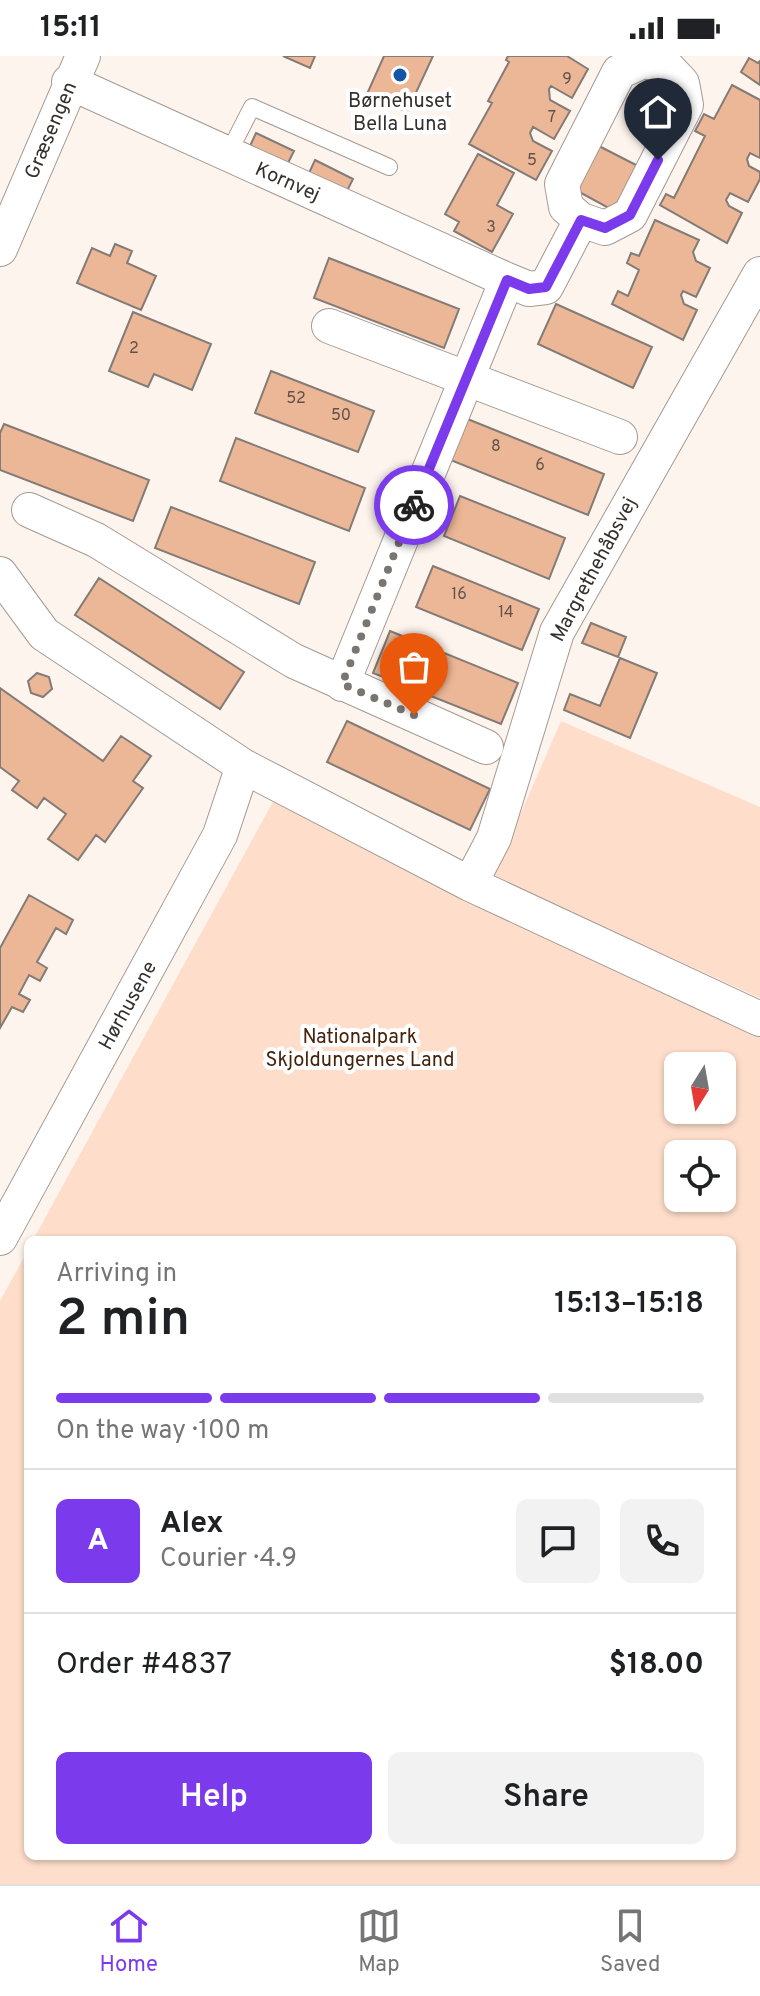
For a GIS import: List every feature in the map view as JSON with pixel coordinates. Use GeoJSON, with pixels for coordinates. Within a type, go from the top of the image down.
{"type":"FeatureCollection","features":[{"type":"Feature","properties":{"kind":"street"},"geometry":{"type":"LineString","coordinates":[[643,61],[667,61],[682,83],[686,105],[630,215],[605,228],[581,220],[566,207],[562,184],[619,72],[643,61]]}},
{"type":"Feature","properties":{"kind":"street","name":"Kornvej"},"geometry":{"type":"LineString","coordinates":[[76,69],[228,154],[529,289],[546,287],[581,220]]}},
{"type":"Feature","properties":{"kind":"street","name":"Græsengen"},"geometry":{"type":"LineString","coordinates":[[0,249],[14,174],[76,69]]}},
{"type":"Feature","properties":{"kind":"street","name":"Margrethehåbsvej"},"geometry":{"type":"LineString","coordinates":[[470,884],[494,838],[557,632],[601,549],[760,274]]}},
{"type":"Feature","properties":{"kind":"street"},"geometry":{"type":"LineString","coordinates":[[342,684],[507,280]]}},
{"type":"Feature","properties":{"kind":"street"},"geometry":{"type":"LineString","coordinates":[[329,326],[620,437]]}},
{"type":"Feature","properties":{"kind":"street"},"geometry":{"type":"LineString","coordinates":[[29,510],[96,540],[294,661],[486,747]]}},
{"type":"Feature","properties":{"kind":"street"},"geometry":{"type":"LineString","coordinates":[[0,574],[44,634],[243,766],[470,884],[760,1019]]}},
{"type":"Feature","properties":{"kind":"street","name":"Hørhusene"},"geometry":{"type":"LineString","coordinates":[[0,1238],[220,835],[243,766]]}},
{"type":"Feature","properties":{"kind":"lane"},"geometry":{"type":"LineString","coordinates":[[228,154],[252,107],[389,167]]}},
{"type":"Feature","properties":{"kind":"green space"},"geometry":{"type":"Polygon","coordinates":[[[561,721],[760,807],[760,998],[493,877],[561,721]]]}},
{"type":"Feature","properties":{"kind":"green space","name":"Nationalpark Skjoldungernes Land"},"geometry":{"type":"Polygon","coordinates":[[[275,798],[760,1013],[760,1884],[0,1884],[0,1301],[24,1257],[24,1860],[736,1860],[736,1236],[35,1236],[275,798]]]}},
{"type":"Feature","properties":{"kind":"building","name":"Børnehuset Bella Luna"},"geometry":{"type":"Polygon","coordinates":[[[283,56],[315,56],[310,68],[283,56]]]}},
{"type":"Feature","properties":{"kind":"building","name":"Børnehuset Bella Luna"},"geometry":{"type":"Polygon","coordinates":[[[384,56],[433,56],[407,112],[367,94],[384,56]]]}},
{"type":"Feature","properties":{"kind":"building"},"geometry":{"type":"Polygon","coordinates":[[[508,56],[567,56],[588,69],[572,98],[551,86],[549,89],[550,100],[570,111],[554,139],[533,127],[530,133],[533,141],[552,151],[536,180],[469,144],[492,103],[488,101],[509,62],[506,60],[508,56]]]}},
{"type":"Feature","properties":{"kind":"building"},"geometry":{"type":"Polygon","coordinates":[[[749,58],[758,63],[760,61],[760,85],[741,72],[749,58]]]}},
{"type":"Feature","properties":{"kind":"building"},"geometry":{"type":"Polygon","coordinates":[[[732,85],[760,100],[760,158],[750,153],[747,159],[749,166],[760,172],[760,179],[748,202],[730,193],[726,200],[729,206],[742,213],[727,243],[660,205],[666,194],[674,198],[705,136],[695,131],[704,114],[714,119],[732,85]]]}},
{"type":"Feature","properties":{"kind":"building"},"geometry":{"type":"Polygon","coordinates":[[[256,133],[294,151],[288,163],[250,146],[256,133]]]}},
{"type":"Feature","properties":{"kind":"building"},"geometry":{"type":"Polygon","coordinates":[[[595,144],[638,166],[614,211],[572,188],[595,144]]]}},
{"type":"Feature","properties":{"kind":"building"},"geometry":{"type":"Polygon","coordinates":[[[478,154],[514,173],[497,205],[513,214],[492,252],[454,231],[459,222],[445,214],[478,154]]]}},
{"type":"Feature","properties":{"kind":"building"},"geometry":{"type":"Polygon","coordinates":[[[315,160],[353,179],[347,191],[309,173],[315,160]]]}},
{"type":"Feature","properties":{"kind":"building"},"geometry":{"type":"Polygon","coordinates":[[[655,220],[699,240],[693,252],[696,261],[710,268],[696,297],[683,291],[681,295],[684,304],[697,310],[683,340],[612,304],[618,291],[628,296],[639,270],[627,263],[631,253],[639,256],[655,220]]]}},
{"type":"Feature","properties":{"kind":"building"},"geometry":{"type":"Polygon","coordinates":[[[115,244],[132,251],[127,263],[156,276],[141,310],[77,283],[92,248],[110,256],[115,244]]]}},
{"type":"Feature","properties":{"kind":"building"},"geometry":{"type":"Polygon","coordinates":[[[329,258],[459,309],[444,348],[314,298],[329,258]]]}},
{"type":"Feature","properties":{"kind":"building"},"geometry":{"type":"Polygon","coordinates":[[[556,304],[652,347],[633,388],[538,344],[556,304]]]}},
{"type":"Feature","properties":{"kind":"building"},"geometry":{"type":"Polygon","coordinates":[[[133,312],[211,344],[192,390],[154,374],[148,387],[109,371],[133,312]]]}},
{"type":"Feature","properties":{"kind":"building"},"geometry":{"type":"Polygon","coordinates":[[[271,371],[374,411],[358,452],[255,413],[271,371]]]}},
{"type":"Feature","properties":{"kind":"building"},"geometry":{"type":"Polygon","coordinates":[[[465,418],[604,474],[588,515],[448,459],[465,418]]]}},
{"type":"Feature","properties":{"kind":"building"},"geometry":{"type":"Polygon","coordinates":[[[4,424],[149,480],[133,521],[0,470],[0,433],[4,424]]]}},
{"type":"Feature","properties":{"kind":"building"},"geometry":{"type":"Polygon","coordinates":[[[236,438],[365,488],[349,531],[220,481],[236,438]]]}},
{"type":"Feature","properties":{"kind":"building"},"geometry":{"type":"Polygon","coordinates":[[[460,496],[565,538],[549,579],[444,536],[460,496]]]}},
{"type":"Feature","properties":{"kind":"building"},"geometry":{"type":"Polygon","coordinates":[[[171,507],[315,562],[299,604],[155,548],[171,507]]]}},
{"type":"Feature","properties":{"kind":"building"},"geometry":{"type":"Polygon","coordinates":[[[433,566],[539,609],[522,650],[416,607],[433,566]]]}},
{"type":"Feature","properties":{"kind":"building"},"geometry":{"type":"Polygon","coordinates":[[[99,578],[244,672],[220,709],[75,615],[99,578]]]}},
{"type":"Feature","properties":{"kind":"building"},"geometry":{"type":"Polygon","coordinates":[[[591,623],[626,637],[618,657],[582,643],[591,623]]]}},
{"type":"Feature","properties":{"kind":"building"},"geometry":{"type":"Polygon","coordinates":[[[390,631],[518,683],[501,724],[373,673],[390,631]]]}},
{"type":"Feature","properties":{"kind":"building"},"geometry":{"type":"Polygon","coordinates":[[[620,658],[657,673],[630,738],[564,710],[570,694],[600,706],[620,658]]]}},
{"type":"Feature","properties":{"kind":"building"},"geometry":{"type":"Polygon","coordinates":[[[37,673],[49,677],[52,689],[43,697],[31,693],[28,681],[37,673]]]}},
{"type":"Feature","properties":{"kind":"building"},"geometry":{"type":"Polygon","coordinates":[[[0,688],[103,761],[121,736],[151,756],[133,781],[143,788],[105,842],[96,835],[78,860],[48,839],[66,814],[44,798],[37,808],[12,790],[19,781],[0,767],[0,688]]]}},
{"type":"Feature","properties":{"kind":"building"},"geometry":{"type":"Polygon","coordinates":[[[347,721],[490,789],[470,830],[327,762],[347,721]]]}},
{"type":"Feature","properties":{"kind":"building"},"geometry":{"type":"Polygon","coordinates":[[[29,895],[73,920],[66,934],[56,928],[37,962],[47,968],[40,981],[29,975],[19,994],[30,1000],[23,1012],[12,1007],[0,1028],[0,948],[29,895]]]}},
{"type":"Feature","properties":{"kind":"way so far"},"geometry":{"type":"LineString","coordinates":[[414,505],[342,684],[414,715]]}},
{"type":"Feature","properties":{"kind":"place","name":"Børnehuset Bella Luna"},"geometry":{"type":"Point","coordinates":[400,75]}},
{"type":"Feature","properties":{"kind":"route"},"geometry":{"type":"LineString","coordinates":[[414,505],[507,280],[538,291],[546,287],[581,220],[605,228],[630,215],[658,160]]}}]}
